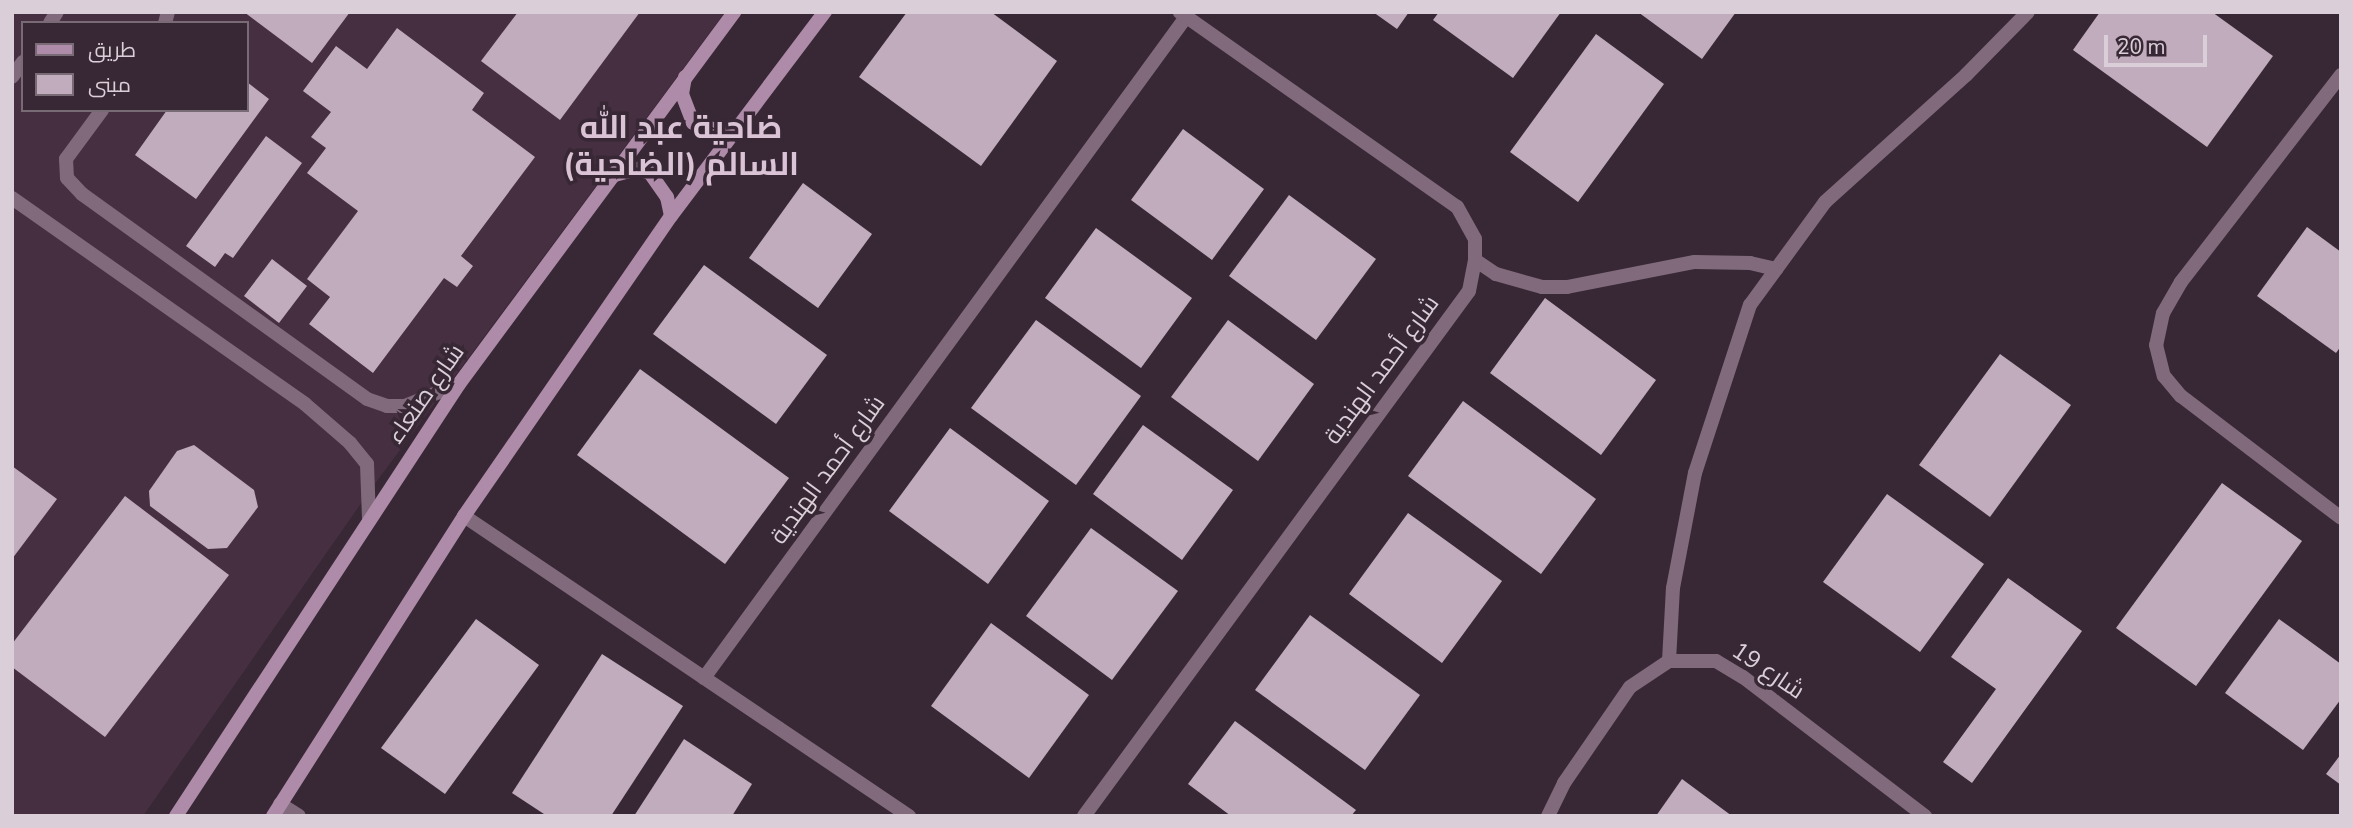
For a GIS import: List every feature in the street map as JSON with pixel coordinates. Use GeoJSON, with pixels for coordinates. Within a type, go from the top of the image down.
{"type":"FeatureCollection","features":[{"type":"Feature","properties":{"kind":"main road","name":"شارع صنعاء"},"geometry":{"type":"LineString","coordinates":[[176,816],[459,384],[609,177],[734,12]]}},
{"type":"Feature","properties":{"kind":"main road"},"geometry":{"type":"LineString","coordinates":[[277,810],[464,516],[671,216],[825,12]]}},
{"type":"Feature","properties":{"kind":"main road"},"geometry":{"type":"LineString","coordinates":[[686,76],[682,93],[693,123],[723,132],[738,125]]}},
{"type":"Feature","properties":{"kind":"main road"},"geometry":{"type":"LineString","coordinates":[[609,177],[638,169],[650,173],[667,197],[671,216]]}},
{"type":"Feature","properties":{"kind":"street"},"geometry":{"type":"LineString","coordinates":[[1548,816],[1564,783],[1630,687],[1669,661],[1673,588],[1695,473],[1750,305],[1825,202],[1966,75],[2028,12]]}},
{"type":"Feature","properties":{"kind":"street","name":"شارع أحمد الهندية"},"geometry":{"type":"LineString","coordinates":[[704,678],[1183,15],[1457,207],[1475,239],[1475,260],[1469,291],[1084,816]]}},
{"type":"Feature","properties":{"kind":"street"},"geometry":{"type":"LineString","coordinates":[[2341,75],[2181,282],[2163,313],[2157,345],[2164,376],[2180,396],[2341,518]]}},
{"type":"Feature","properties":{"kind":"street"},"geometry":{"type":"LineString","coordinates":[[101,112],[66,159],[67,178],[82,194],[367,399],[387,406],[405,406],[459,384]]}},
{"type":"Feature","properties":{"kind":"street"},"geometry":{"type":"LineString","coordinates":[[12,198],[305,404],[350,443],[367,464],[369,518]]}},
{"type":"Feature","properties":{"kind":"street"},"geometry":{"type":"LineString","coordinates":[[1475,260],[1496,274],[1542,287],[1567,287],[1695,262],[1750,263],[1776,270]]}},
{"type":"Feature","properties":{"kind":"street"},"geometry":{"type":"LineString","coordinates":[[464,516],[909,816]]}},
{"type":"Feature","properties":{"kind":"street","name":"شارع 19"},"geometry":{"type":"LineString","coordinates":[[1669,661],[1716,661],[1743,677],[1925,816]]}},
{"type":"Feature","properties":{"kind":"street"},"geometry":{"type":"LineString","coordinates":[[277,810],[299,816]]}},
{"type":"Feature","properties":{"kind":"shaded area"},"geometry":{"type":"Polygon","coordinates":[[[12,12],[725,12],[371,489],[143,816],[12,816],[12,12]]]}},
{"type":"Feature","properties":{"kind":"building"},"geometry":{"type":"Polygon","coordinates":[[[244,12],[350,12],[312,63],[244,12]]]}},
{"type":"Feature","properties":{"kind":"building"},"geometry":{"type":"Polygon","coordinates":[[[518,12],[640,12],[560,120],[481,61],[518,12]]]}},
{"type":"Feature","properties":{"kind":"building"},"geometry":{"type":"Polygon","coordinates":[[[907,12],[991,12],[1057,61],[981,166],[859,77],[907,12]]]}},
{"type":"Feature","properties":{"kind":"building"},"geometry":{"type":"Polygon","coordinates":[[[1373,12],[1409,12],[1397,29],[1373,12]]]}},
{"type":"Feature","properties":{"kind":"building"},"geometry":{"type":"Polygon","coordinates":[[[1439,12],[1561,12],[1513,78],[1433,20],[1439,12]]]}},
{"type":"Feature","properties":{"kind":"building"},"geometry":{"type":"Polygon","coordinates":[[[1638,12],[1736,12],[1702,59],[1638,12]]]}},
{"type":"Feature","properties":{"kind":"building"},"geometry":{"type":"Polygon","coordinates":[[[2100,12],[2212,12],[2273,56],[2207,147],[2073,50],[2100,12]]]}},
{"type":"Feature","properties":{"kind":"building"},"geometry":{"type":"Polygon","coordinates":[[[397,28],[484,93],[472,110],[535,157],[461,256],[473,266],[457,287],[444,278],[373,373],[309,324],[330,297],[307,279],[358,211],[307,173],[326,148],[311,137],[331,112],[303,91],[336,46],[367,69],[397,28]]]}},
{"type":"Feature","properties":{"kind":"building"},"geometry":{"type":"Polygon","coordinates":[[[1596,34],[1664,84],[1578,202],[1510,152],[1596,34]]]}},
{"type":"Feature","properties":{"kind":"building"},"geometry":{"type":"Polygon","coordinates":[[[248,83],[269,99],[196,199],[135,155],[166,112],[248,112],[248,83]]]}},
{"type":"Feature","properties":{"kind":"building"},"geometry":{"type":"Polygon","coordinates":[[[1183,129],[1264,189],[1212,260],[1131,200],[1183,129]]]}},
{"type":"Feature","properties":{"kind":"building"},"geometry":{"type":"Polygon","coordinates":[[[266,136],[302,163],[233,258],[225,253],[215,267],[186,246],[266,136]]]}},
{"type":"Feature","properties":{"kind":"building"},"geometry":{"type":"Polygon","coordinates":[[[803,183],[872,234],[818,308],[749,258],[803,183]]]}},
{"type":"Feature","properties":{"kind":"building"},"geometry":{"type":"Polygon","coordinates":[[[1289,195],[1376,259],[1316,340],[1229,276],[1289,195]]]}},
{"type":"Feature","properties":{"kind":"building"},"geometry":{"type":"Polygon","coordinates":[[[2307,227],[2341,252],[2341,346],[2336,353],[2257,296],[2307,227]]]}},
{"type":"Feature","properties":{"kind":"building"},"geometry":{"type":"Polygon","coordinates":[[[1096,228],[1192,298],[1141,368],[1045,298],[1096,228]]]}},
{"type":"Feature","properties":{"kind":"building"},"geometry":{"type":"Polygon","coordinates":[[[272,259],[307,286],[279,323],[244,296],[272,259]]]}},
{"type":"Feature","properties":{"kind":"building"},"geometry":{"type":"Polygon","coordinates":[[[704,265],[827,355],[776,424],[653,334],[704,265]]]}},
{"type":"Feature","properties":{"kind":"building"},"geometry":{"type":"Polygon","coordinates":[[[1545,298],[1656,380],[1601,455],[1490,373],[1545,298]]]}},
{"type":"Feature","properties":{"kind":"building"},"geometry":{"type":"Polygon","coordinates":[[[1036,320],[1141,396],[1076,485],[971,408],[1036,320]]]}},
{"type":"Feature","properties":{"kind":"building"},"geometry":{"type":"Polygon","coordinates":[[[1228,320],[1314,384],[1258,461],[1171,397],[1228,320]]]}},
{"type":"Feature","properties":{"kind":"building"},"geometry":{"type":"Polygon","coordinates":[[[2000,354],[2071,405],[1990,517],[1919,465],[2000,354]]]}},
{"type":"Feature","properties":{"kind":"building"},"geometry":{"type":"Polygon","coordinates":[[[640,369],[789,478],[725,564],[577,455],[640,369]]]}},
{"type":"Feature","properties":{"kind":"building"},"geometry":{"type":"Polygon","coordinates":[[[1463,401],[1596,499],[1541,574],[1408,476],[1463,401]]]}},
{"type":"Feature","properties":{"kind":"building"},"geometry":{"type":"Polygon","coordinates":[[[1143,425],[1233,490],[1182,560],[1093,494],[1143,425]]]}},
{"type":"Feature","properties":{"kind":"building"},"geometry":{"type":"Polygon","coordinates":[[[950,428],[1049,501],[988,584],[889,511],[950,428]]]}},
{"type":"Feature","properties":{"kind":"building"},"geometry":{"type":"Polygon","coordinates":[[[194,445],[254,490],[258,507],[227,548],[208,549],[150,506],[149,491],[177,451],[194,445]]]}},
{"type":"Feature","properties":{"kind":"building"},"geometry":{"type":"Polygon","coordinates":[[[12,466],[57,499],[12,559],[12,466]]]}},
{"type":"Feature","properties":{"kind":"building"},"geometry":{"type":"Polygon","coordinates":[[[2222,483],[2302,541],[2196,686],[2116,628],[2222,483]]]}},
{"type":"Feature","properties":{"kind":"building"},"geometry":{"type":"Polygon","coordinates":[[[1887,494],[1984,564],[1920,652],[1823,582],[1887,494]]]}},
{"type":"Feature","properties":{"kind":"building"},"geometry":{"type":"Polygon","coordinates":[[[125,496],[229,575],[105,737],[12,667],[12,644],[125,496]]]}},
{"type":"Feature","properties":{"kind":"building"},"geometry":{"type":"Polygon","coordinates":[[[1408,513],[1502,581],[1442,663],[1349,594],[1408,513]]]}},
{"type":"Feature","properties":{"kind":"building"},"geometry":{"type":"Polygon","coordinates":[[[1091,528],[1178,591],[1112,680],[1026,616],[1091,528]]]}},
{"type":"Feature","properties":{"kind":"building"},"geometry":{"type":"Polygon","coordinates":[[[2008,578],[2082,631],[1972,783],[1943,762],[1996,689],[1951,657],[2008,578]]]}},
{"type":"Feature","properties":{"kind":"building"},"geometry":{"type":"Polygon","coordinates":[[[1310,615],[1420,695],[1365,770],[1255,690],[1310,615]]]}},
{"type":"Feature","properties":{"kind":"building"},"geometry":{"type":"Polygon","coordinates":[[[476,619],[539,665],[445,794],[381,748],[476,619]]]}},
{"type":"Feature","properties":{"kind":"building"},"geometry":{"type":"Polygon","coordinates":[[[2279,619],[2341,664],[2341,699],[2303,750],[2225,693],[2279,619]]]}},
{"type":"Feature","properties":{"kind":"building"},"geometry":{"type":"Polygon","coordinates":[[[991,623],[1089,695],[1029,778],[931,706],[991,623]]]}},
{"type":"Feature","properties":{"kind":"building"},"geometry":{"type":"Polygon","coordinates":[[[602,654],[683,706],[611,816],[547,816],[512,793],[602,654]]]}},
{"type":"Feature","properties":{"kind":"building"},"geometry":{"type":"Polygon","coordinates":[[[1235,721],[1356,810],[1351,816],[1231,816],[1188,784],[1235,721]]]}},
{"type":"Feature","properties":{"kind":"building"},"geometry":{"type":"Polygon","coordinates":[[[684,739],[752,784],[732,816],[634,816],[684,739]]]}},
{"type":"Feature","properties":{"kind":"building"},"geometry":{"type":"Polygon","coordinates":[[[2341,754],[2341,785],[2326,774],[2341,754]]]}},
{"type":"Feature","properties":{"kind":"building"},"geometry":{"type":"Polygon","coordinates":[[[1682,779],[1732,816],[1656,816],[1682,779]]]}},
{"type":"Feature","properties":{"kind":"district","name":"ضاحية عبد الله السالم (الضاحية)"},"geometry":{"type":"Point","coordinates":[681,148]}}]}
